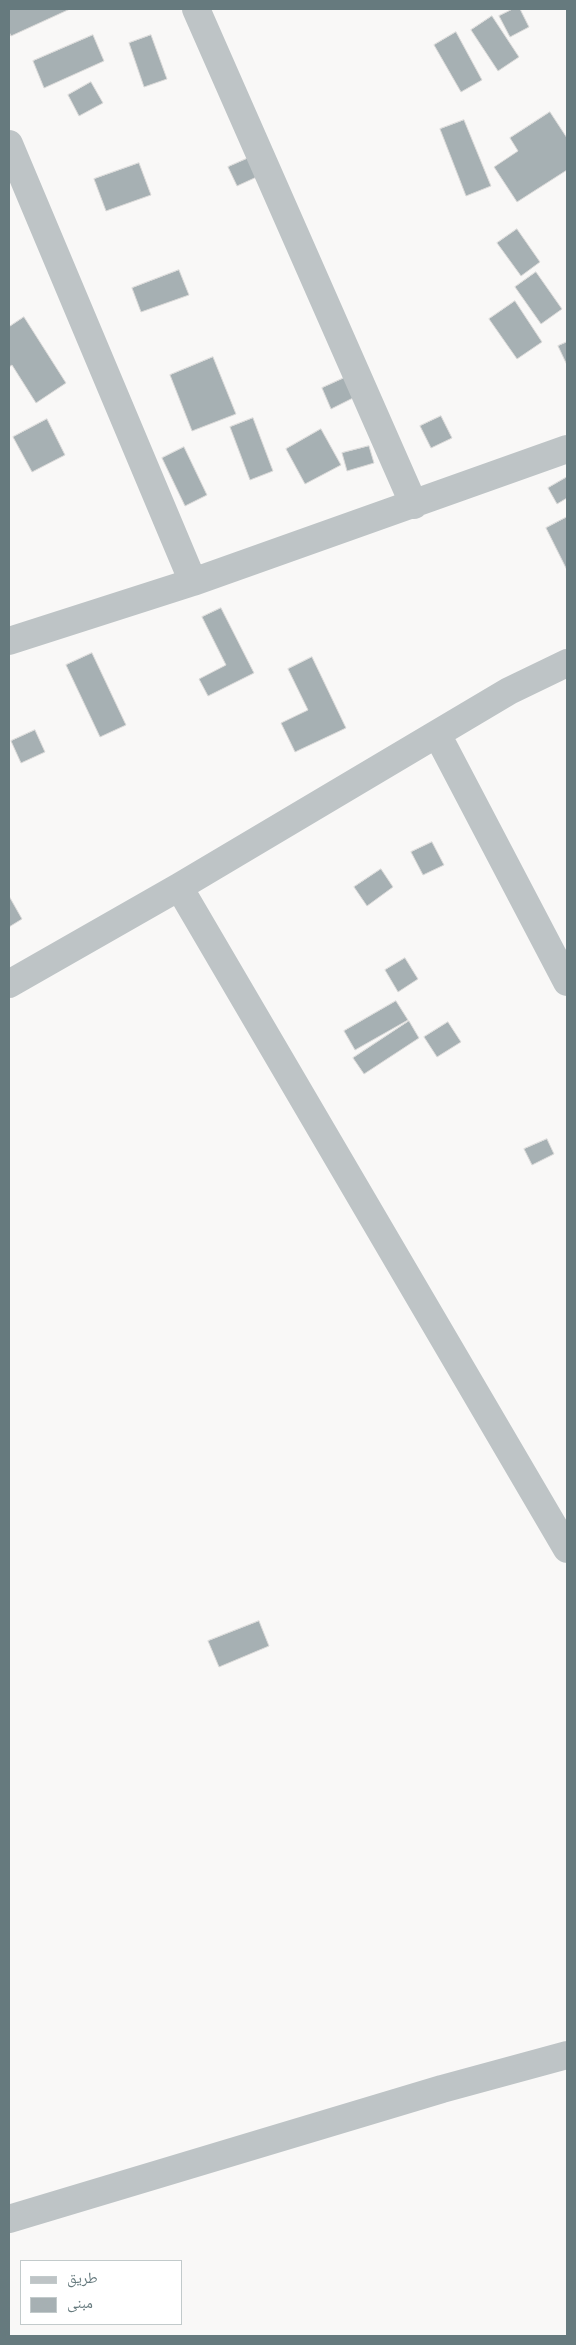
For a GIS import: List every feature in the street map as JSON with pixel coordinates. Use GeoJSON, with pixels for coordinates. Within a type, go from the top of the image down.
{"type":"FeatureCollection","features":[{"type":"Feature","properties":{"kind":"street"},"geometry":{"type":"LineString","coordinates":[[196,9],[414,505]]}},
{"type":"Feature","properties":{"kind":"street"},"geometry":{"type":"LineString","coordinates":[[9,144],[194,582]]}},
{"type":"Feature","properties":{"kind":"street"},"geometry":{"type":"LineString","coordinates":[[9,641],[194,582],[567,449]]}},
{"type":"Feature","properties":{"kind":"street"},"geometry":{"type":"LineString","coordinates":[[9,984],[179,887],[509,691],[567,664]]}},
{"type":"Feature","properties":{"kind":"street"},"geometry":{"type":"LineString","coordinates":[[437,734],[567,982]]}},
{"type":"Feature","properties":{"kind":"street"},"geometry":{"type":"LineString","coordinates":[[179,887],[567,1548]]}},
{"type":"Feature","properties":{"kind":"street"},"geometry":{"type":"LineString","coordinates":[[9,2220],[567,2054]]}},
{"type":"Feature","properties":{"kind":"building"},"geometry":{"type":"Polygon","coordinates":[[[9,9],[70,9],[11,36],[9,32],[9,9]]]}},
{"type":"Feature","properties":{"kind":"building"},"geometry":{"type":"Polygon","coordinates":[[[513,9],[520,9],[529,27],[510,37],[499,16],[513,9]]]}},
{"type":"Feature","properties":{"kind":"building"},"geometry":{"type":"Polygon","coordinates":[[[492,16],[519,57],[498,71],[471,30],[492,16]]]}},
{"type":"Feature","properties":{"kind":"building"},"geometry":{"type":"Polygon","coordinates":[[[456,32],[482,80],[461,92],[434,45],[456,32]]]}},
{"type":"Feature","properties":{"kind":"building"},"geometry":{"type":"Polygon","coordinates":[[[93,35],[104,61],[44,88],[33,61],[93,35]]]}},
{"type":"Feature","properties":{"kind":"building"},"geometry":{"type":"Polygon","coordinates":[[[151,35],[167,79],[144,87],[129,43],[151,35]]]}},
{"type":"Feature","properties":{"kind":"building"},"geometry":{"type":"Polygon","coordinates":[[[91,82],[103,103],[79,116],[68,95],[91,82]]]}},
{"type":"Feature","properties":{"kind":"building"},"geometry":{"type":"Polygon","coordinates":[[[550,112],[567,138],[567,170],[517,202],[494,167],[518,151],[510,138],[550,112]]]}},
{"type":"Feature","properties":{"kind":"building"},"geometry":{"type":"Polygon","coordinates":[[[464,120],[491,186],[466,196],[440,129],[464,120]]]}},
{"type":"Feature","properties":{"kind":"building"},"geometry":{"type":"Polygon","coordinates":[[[253,156],[261,175],[237,186],[228,167],[253,156]]]}},
{"type":"Feature","properties":{"kind":"building"},"geometry":{"type":"Polygon","coordinates":[[[139,163],[151,195],[106,211],[94,179],[139,163]]]}},
{"type":"Feature","properties":{"kind":"building"},"geometry":{"type":"Polygon","coordinates":[[[517,229],[540,262],[521,276],[497,243],[517,229]]]}},
{"type":"Feature","properties":{"kind":"building"},"geometry":{"type":"Polygon","coordinates":[[[179,270],[189,295],[141,312],[132,288],[179,270]]]}},
{"type":"Feature","properties":{"kind":"building"},"geometry":{"type":"Polygon","coordinates":[[[536,272],[562,309],[541,324],[515,287],[536,272]]]}},
{"type":"Feature","properties":{"kind":"building"},"geometry":{"type":"Polygon","coordinates":[[[515,301],[542,342],[517,359],[489,319],[515,301]]]}},
{"type":"Feature","properties":{"kind":"building"},"geometry":{"type":"Polygon","coordinates":[[[24,317],[66,383],[36,403],[12,365],[9,367],[9,327],[24,317]]]}},
{"type":"Feature","properties":{"kind":"building"},"geometry":{"type":"Polygon","coordinates":[[[567,342],[567,365],[558,346],[567,342]]]}},
{"type":"Feature","properties":{"kind":"building"},"geometry":{"type":"Polygon","coordinates":[[[213,357],[236,414],[192,431],[170,375],[213,357]]]}},
{"type":"Feature","properties":{"kind":"building"},"geometry":{"type":"Polygon","coordinates":[[[344,378],[353,398],[331,409],[322,388],[344,378]]]}},
{"type":"Feature","properties":{"kind":"building"},"geometry":{"type":"Polygon","coordinates":[[[441,416],[452,438],[431,448],[420,426],[441,416]]]}},
{"type":"Feature","properties":{"kind":"building"},"geometry":{"type":"Polygon","coordinates":[[[253,418],[273,471],[250,480],[230,427],[253,418]]]}},
{"type":"Feature","properties":{"kind":"building"},"geometry":{"type":"Polygon","coordinates":[[[47,419],[65,455],[32,472],[13,437],[47,419]]]}},
{"type":"Feature","properties":{"kind":"building"},"geometry":{"type":"Polygon","coordinates":[[[321,429],[341,465],[305,484],[286,449],[321,429]]]}},
{"type":"Feature","properties":{"kind":"building"},"geometry":{"type":"Polygon","coordinates":[[[369,446],[374,463],[347,471],[342,453],[369,446]]]}},
{"type":"Feature","properties":{"kind":"building"},"geometry":{"type":"Polygon","coordinates":[[[184,447],[207,495],[185,506],[162,458],[184,447]]]}},
{"type":"Feature","properties":{"kind":"building"},"geometry":{"type":"Polygon","coordinates":[[[567,477],[567,498],[557,504],[548,488],[567,477]]]}},
{"type":"Feature","properties":{"kind":"building"},"geometry":{"type":"Polygon","coordinates":[[[567,517],[567,570],[546,528],[567,517]]]}},
{"type":"Feature","properties":{"kind":"building"},"geometry":{"type":"Polygon","coordinates":[[[221,608],[254,673],[208,696],[199,679],[226,665],[202,617],[221,608]]]}},
{"type":"Feature","properties":{"kind":"building"},"geometry":{"type":"Polygon","coordinates":[[[92,653],[126,725],[100,737],[66,665],[92,653]]]}},
{"type":"Feature","properties":{"kind":"building"},"geometry":{"type":"Polygon","coordinates":[[[312,657],[346,728],[295,752],[281,723],[308,710],[288,669],[312,657]]]}},
{"type":"Feature","properties":{"kind":"building"},"geometry":{"type":"Polygon","coordinates":[[[35,730],[45,752],[21,763],[11,741],[35,730]]]}},
{"type":"Feature","properties":{"kind":"building"},"geometry":{"type":"Polygon","coordinates":[[[432,842],[444,865],[423,875],[411,852],[432,842]]]}},
{"type":"Feature","properties":{"kind":"building"},"geometry":{"type":"Polygon","coordinates":[[[381,869],[393,887],[367,906],[354,887],[381,869]]]}},
{"type":"Feature","properties":{"kind":"building"},"geometry":{"type":"Polygon","coordinates":[[[9,896],[22,919],[9,927],[9,896]]]}},
{"type":"Feature","properties":{"kind":"building"},"geometry":{"type":"Polygon","coordinates":[[[405,958],[418,979],[398,992],[385,970],[405,958]]]}},
{"type":"Feature","properties":{"kind":"building"},"geometry":{"type":"Polygon","coordinates":[[[396,1001],[408,1020],[355,1050],[344,1031],[396,1001]]]}},
{"type":"Feature","properties":{"kind":"building"},"geometry":{"type":"Polygon","coordinates":[[[409,1021],[419,1038],[364,1074],[353,1058],[409,1021]]]}},
{"type":"Feature","properties":{"kind":"building"},"geometry":{"type":"Polygon","coordinates":[[[448,1022],[461,1042],[437,1057],[424,1037],[448,1022]]]}},
{"type":"Feature","properties":{"kind":"building"},"geometry":{"type":"Polygon","coordinates":[[[547,1139],[554,1154],[532,1165],[524,1149],[547,1139]]]}},
{"type":"Feature","properties":{"kind":"building"},"geometry":{"type":"Polygon","coordinates":[[[259,1621],[269,1646],[219,1667],[208,1641],[259,1621]]]}}]}
